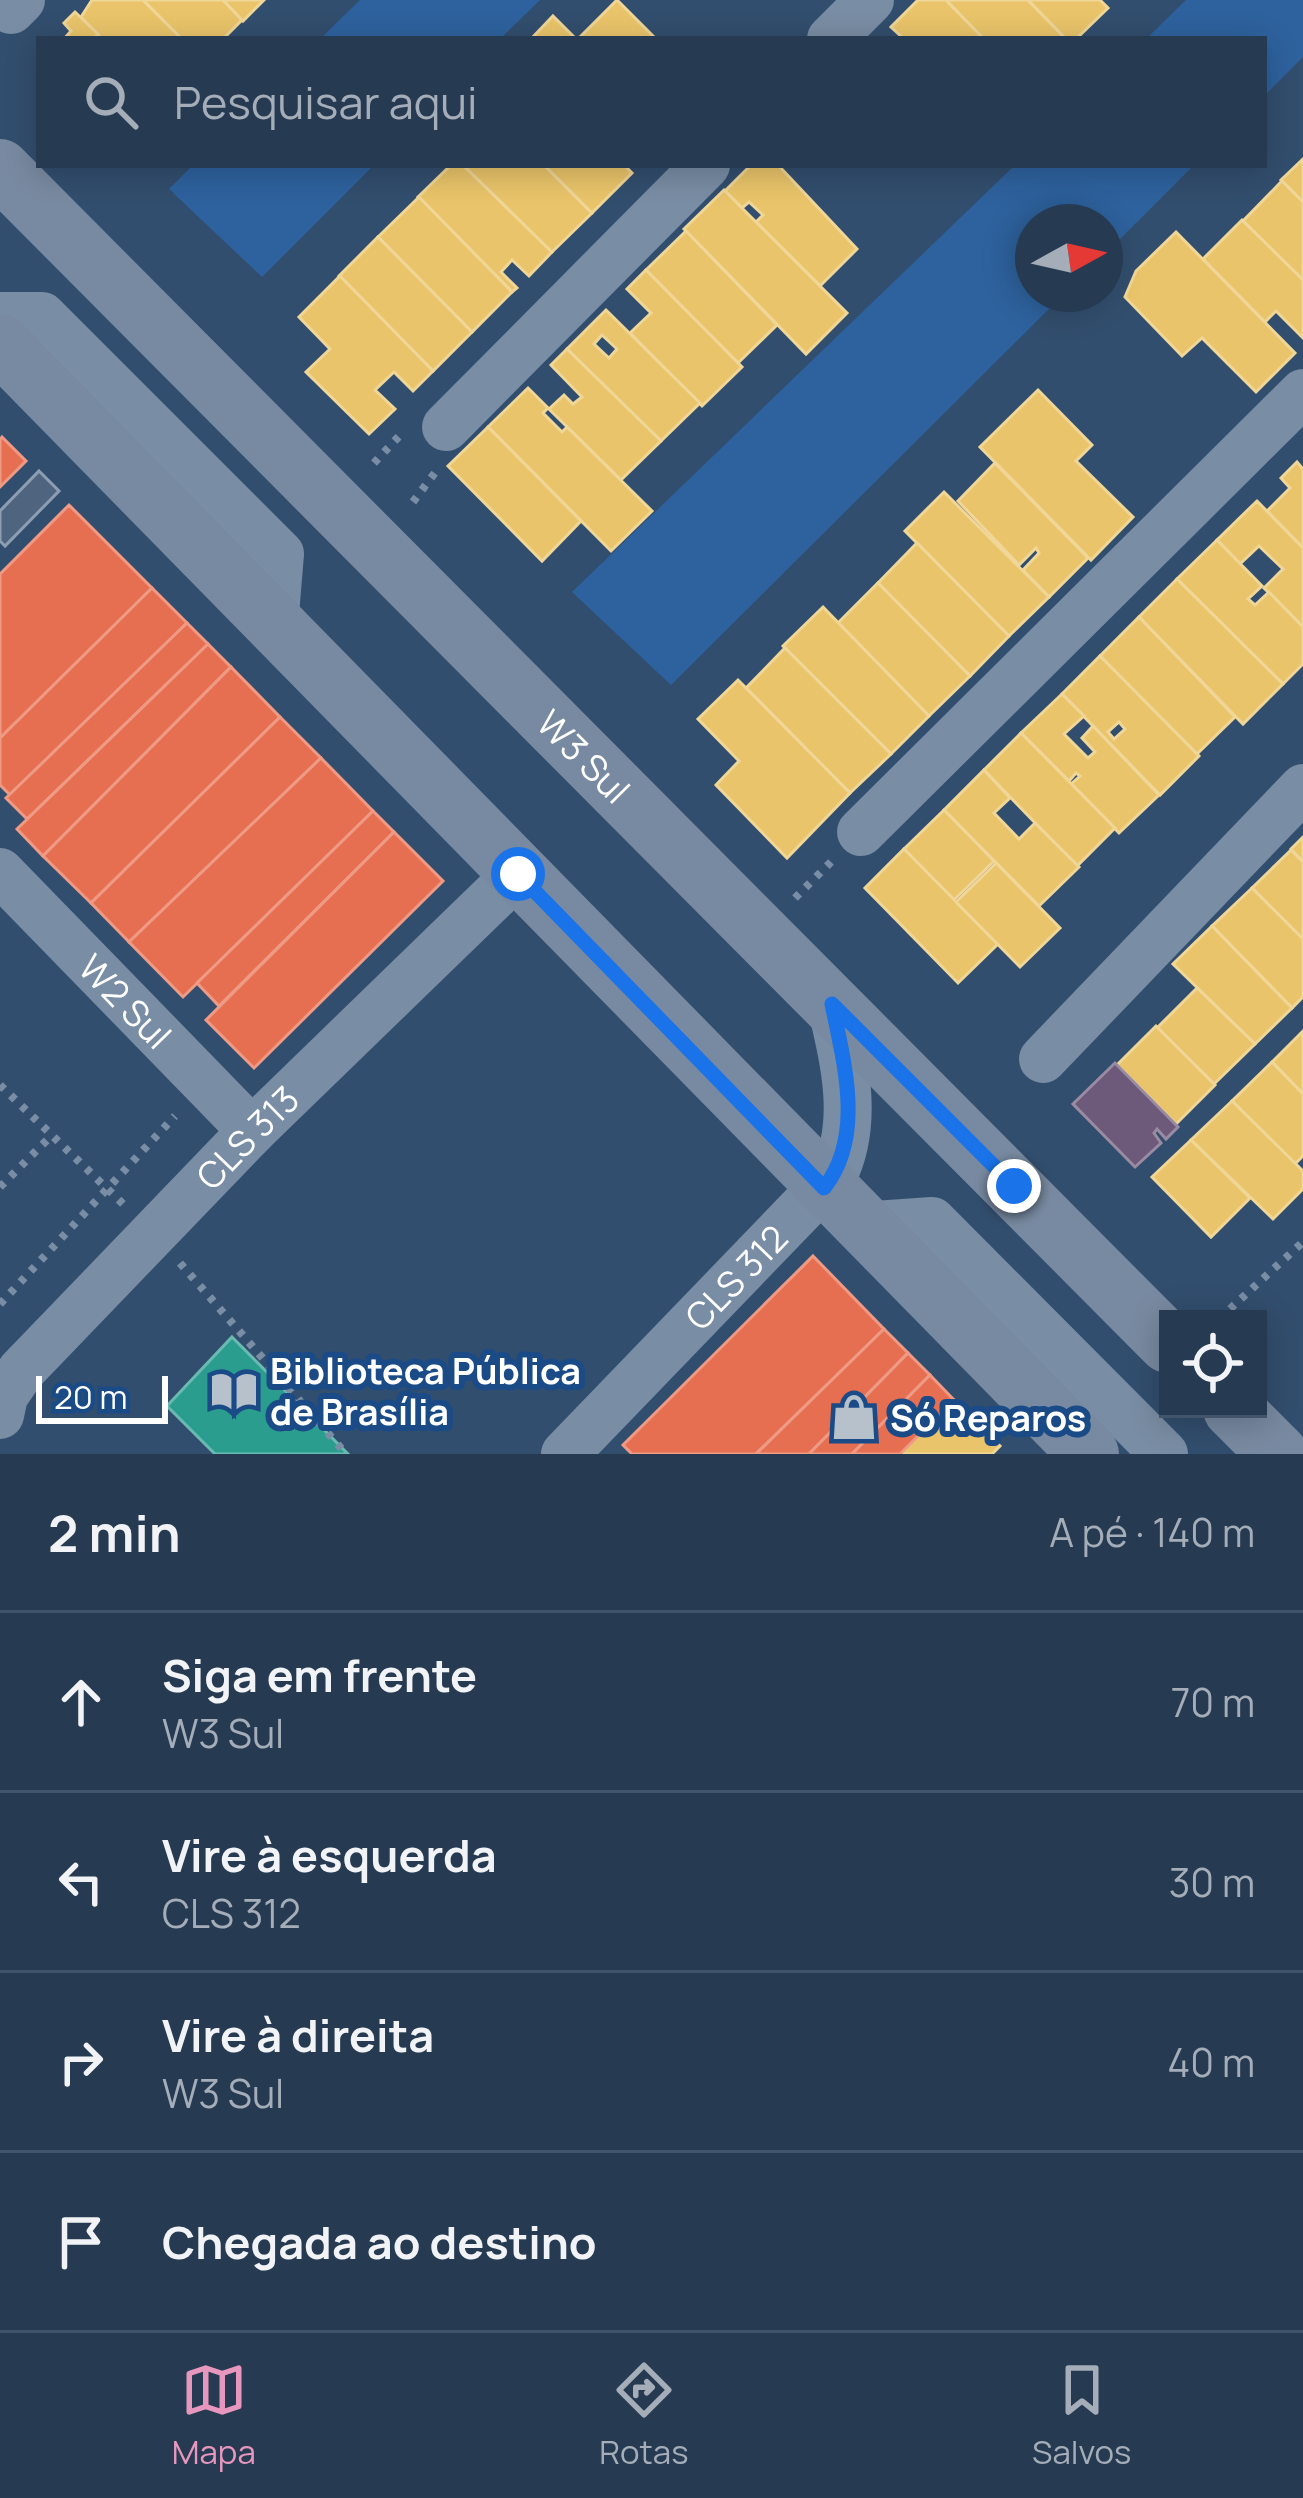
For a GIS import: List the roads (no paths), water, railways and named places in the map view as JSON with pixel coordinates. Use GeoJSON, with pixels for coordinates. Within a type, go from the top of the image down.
{"type":"FeatureCollection","features":[{"type":"Feature","properties":{"kind":"main road","name":"W3 Sul"},"geometry":{"type":"LineString","coordinates":[[0,169],[1159,1333]]}},
{"type":"Feature","properties":{"kind":"main road"},"geometry":{"type":"LineString","coordinates":[[0,344],[1089,1454]]}},
{"type":"Feature","properties":{"kind":"main road"},"geometry":{"type":"LineString","coordinates":[[1243,1418],[1278,1454]]}},
{"type":"Feature","properties":{"kind":"street"},"geometry":{"type":"LineString","coordinates":[[834,36],[870,0]]}},
{"type":"Feature","properties":{"kind":"street"},"geometry":{"type":"LineString","coordinates":[[446,427],[703,168]]}},
{"type":"Feature","properties":{"kind":"street"},"geometry":{"type":"LineString","coordinates":[[0,316],[42,316],[280,554],[274,626]]}},
{"type":"Feature","properties":{"kind":"street"},"geometry":{"type":"LineString","coordinates":[[861,832],[1303,392]]}},
{"type":"Feature","properties":{"kind":"street"},"geometry":{"type":"LineString","coordinates":[[1043,1059],[1303,788]]}},
{"type":"Feature","properties":{"kind":"street","name":"W2 Sul"},"geometry":{"type":"LineString","coordinates":[[0,872],[252,1131]]}},
{"type":"Feature","properties":{"kind":"street","name":"CLS 313"},"geometry":{"type":"LineString","coordinates":[[0,1415],[4,1396],[21,1371],[152,1231],[518,874]]}},
{"type":"Feature","properties":{"kind":"street","name":"CLS 312"},"geometry":{"type":"LineString","coordinates":[[566,1454],[843,1207],[840,1162],[848,1128],[845,1074],[832,1004]]}},
{"type":"Feature","properties":{"kind":"street"},"geometry":{"type":"LineString","coordinates":[[843,1207],[932,1221],[1164,1454]]}},
{"type":"Feature","properties":{"kind":"place","name":"Biblioteca Pública de Brasília"},"geometry":{"type":"Point","coordinates":[234,1391]}},
{"type":"Feature","properties":{"kind":"place","name":"Só Reparos"},"geometry":{"type":"Point","coordinates":[854,1417]}}]}
